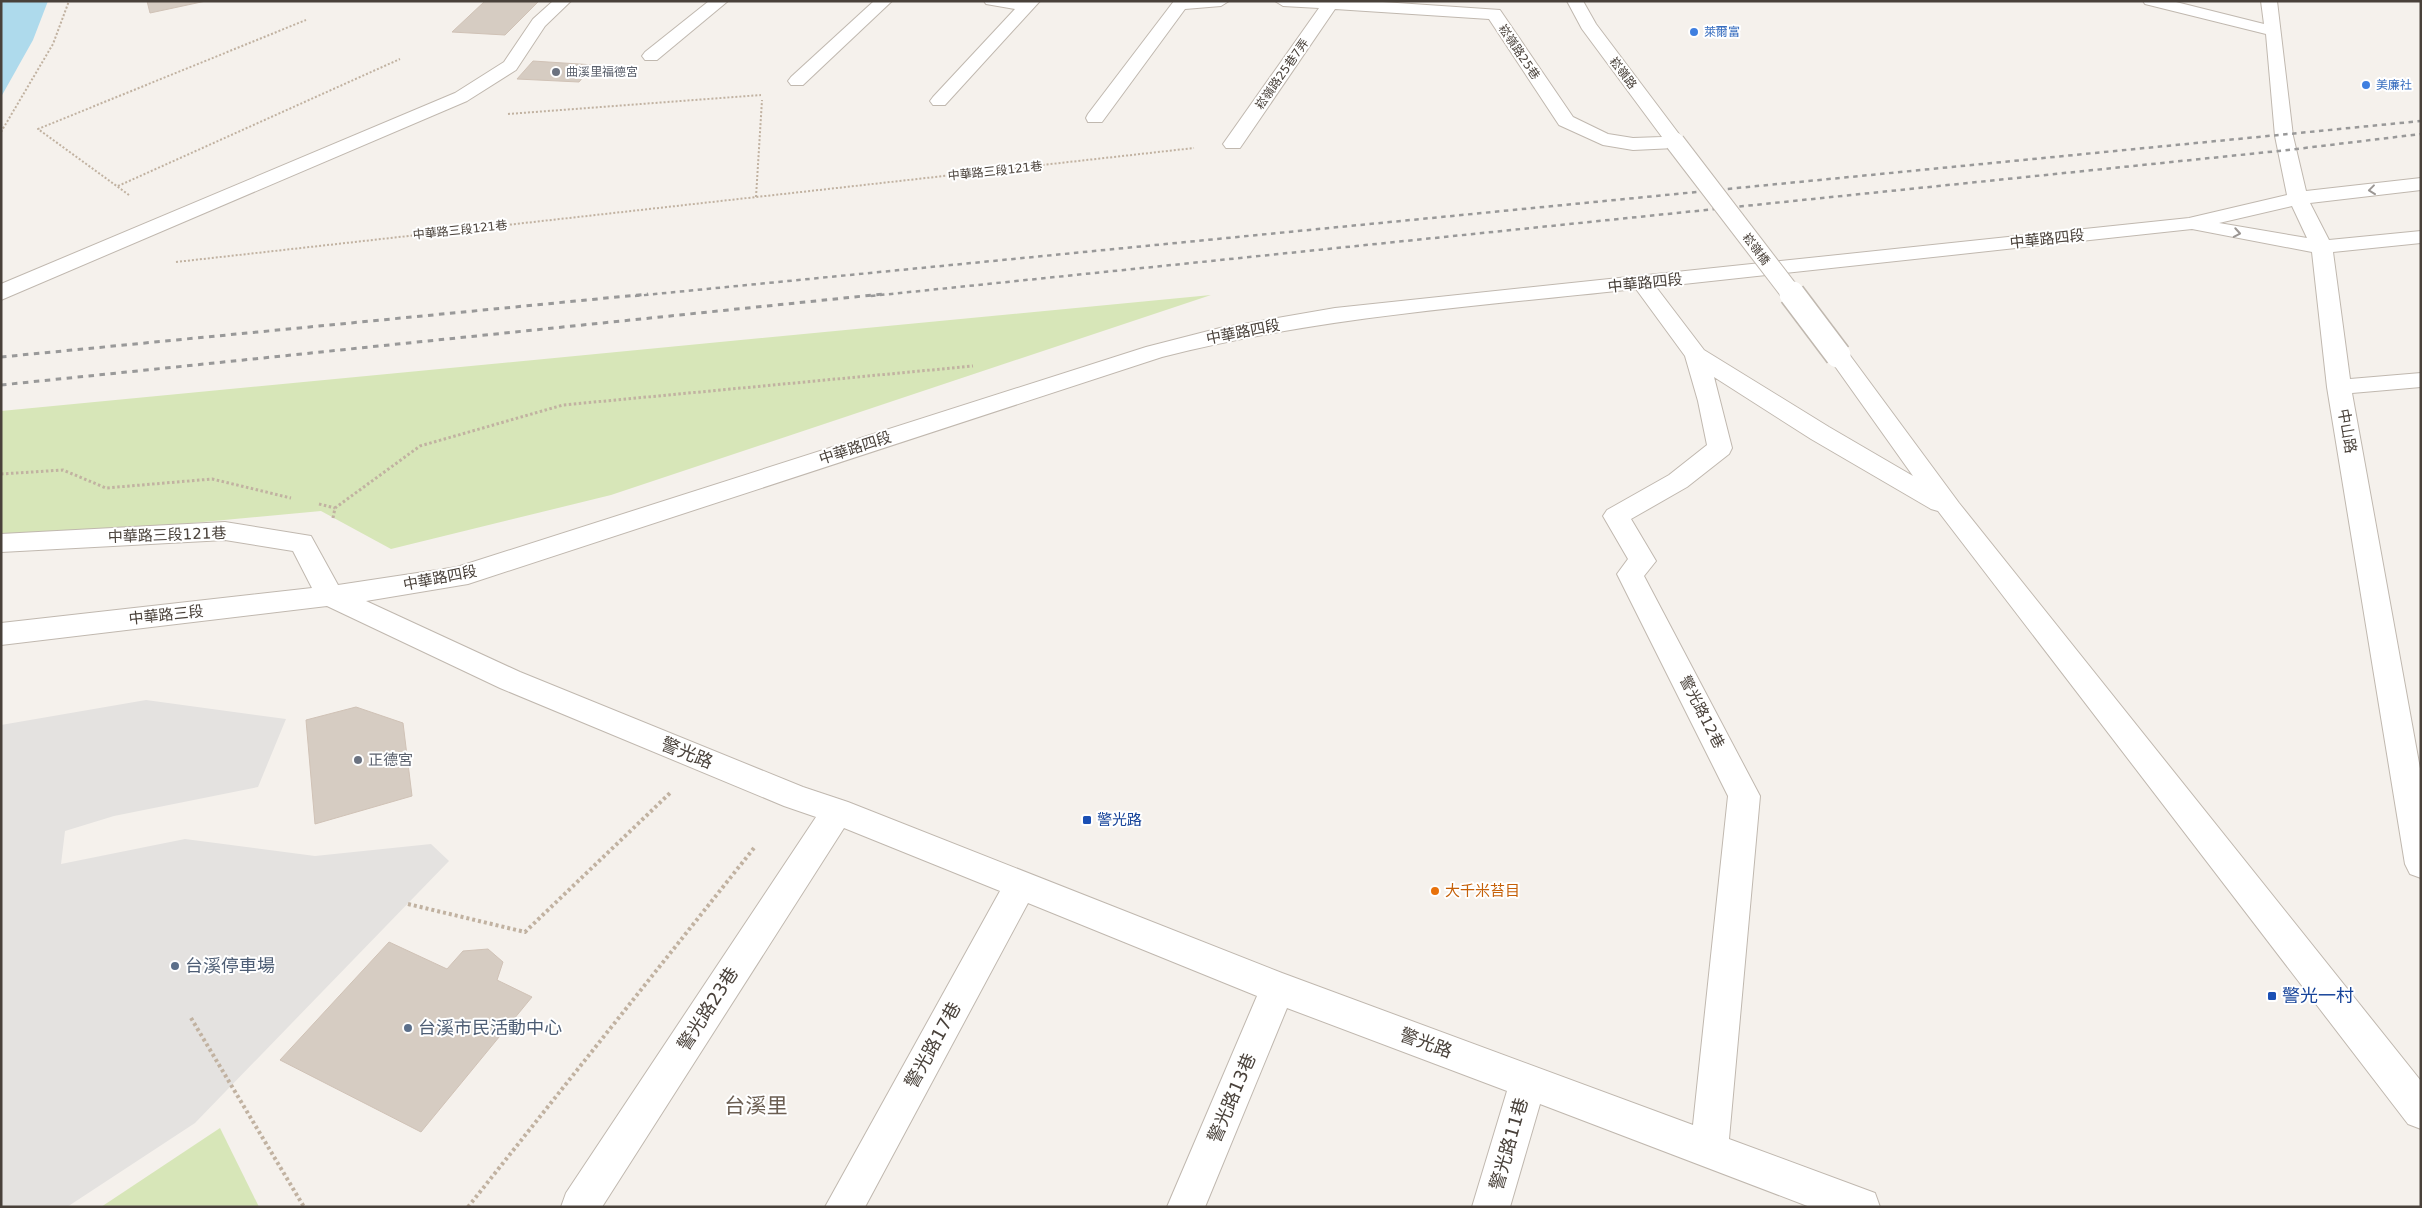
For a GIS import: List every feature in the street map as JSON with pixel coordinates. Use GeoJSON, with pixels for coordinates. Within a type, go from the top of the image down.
{"type":"FeatureCollection","features":[{"type":"Feature","properties":{"kind":"street"},"geometry":{"type":"LineString","coordinates":[[1,294],[5,290],[461,97],[510,66],[539,23],[562,1]]}},
{"type":"Feature","properties":{"kind":"street"},"geometry":{"type":"LineString","coordinates":[[651,56],[720,1]]}},
{"type":"Feature","properties":{"kind":"street"},"geometry":{"type":"LineString","coordinates":[[797,81],[884,1]]}},
{"type":"Feature","properties":{"kind":"street"},"geometry":{"type":"LineString","coordinates":[[992,1],[1030,4]]}},
{"type":"Feature","properties":{"kind":"street"},"geometry":{"type":"LineString","coordinates":[[1095,118],[1180,5],[1221,1]]}},
{"type":"Feature","properties":{"kind":"street","name":"崧嶺路25巷"},"geometry":{"type":"LineString","coordinates":[[1283,1],[1494,14],[1566,121],[1603,139],[1633,144],[1675,142]]}},
{"type":"Feature","properties":{"kind":"street","name":"崧嶺路"},"geometry":{"type":"LineString","coordinates":[[1574,1],[1588,24],[1675,142]]}},
{"type":"Feature","properties":{"kind":"street"},"geometry":{"type":"LineString","coordinates":[[2151,1],[2274,32]]}},
{"type":"Feature","properties":{"kind":"street","name":"中山路"},"geometry":{"type":"LineString","coordinates":[[2269,1],[2274,32],[2284,136],[2298,198],[2322,247],[2339,387],[2421,864]]}},
{"type":"Feature","properties":{"kind":"street"},"geometry":{"type":"LineString","coordinates":[[939,102],[1030,4]]}},
{"type":"Feature","properties":{"kind":"street","name":"崧嶺路25巷7弄"},"geometry":{"type":"LineString","coordinates":[[1233,144],[1330,4]]}},
{"type":"Feature","properties":{"kind":"street","name":"崧嶺橋"},"geometry":{"type":"LineString","coordinates":[[1675,142],[1838,355],[1950,509],[2421,1111]]}},
{"type":"Feature","properties":{"kind":"street","name":"中華路四段"},"geometry":{"type":"LineString","coordinates":[[330,596],[458,577],[1107,367],[1220,335],[1335,315],[2189,224],[2298,198],[2421,184]]}},
{"type":"Feature","properties":{"kind":"street","name":"中華路四段"},"geometry":{"type":"LineString","coordinates":[[2189,224],[2322,247],[2421,237]]}},
{"type":"Feature","properties":{"kind":"street"},"geometry":{"type":"LineString","coordinates":[[1642,283],[1696,355],[1820,433],[1950,509]]}},
{"type":"Feature","properties":{"kind":"street","name":"警光路12巷"},"geometry":{"type":"LineString","coordinates":[[1696,355],[1710,401],[1720,448],[1678,481],[1616,516],[1643,561],[1630,574],[1744,796],[1710,1148]]}},
{"type":"Feature","properties":{"kind":"street"},"geometry":{"type":"LineString","coordinates":[[2339,387],[2421,380]]}},
{"type":"Feature","properties":{"kind":"street","name":"中華路三段121巷"},"geometry":{"type":"LineString","coordinates":[[1,543],[225,531],[273,538],[302,543],[330,596]]}},
{"type":"Feature","properties":{"kind":"street","name":"中華路三段"},"geometry":{"type":"LineString","coordinates":[[1,634],[330,596]]}},
{"type":"Feature","properties":{"kind":"street","name":"警光路"},"geometry":{"type":"LineString","coordinates":[[330,596],[510,680],[795,797],[836,811],[1021,884],[1278,988],[1710,1148],[1861,1207]]}},
{"type":"Feature","properties":{"kind":"street","name":"警光路23巷"},"geometry":{"type":"LineString","coordinates":[[580,1207],[836,811]]}},
{"type":"Feature","properties":{"kind":"street","name":"警光路17巷"},"geometry":{"type":"LineString","coordinates":[[844,1207],[1021,884]]}},
{"type":"Feature","properties":{"kind":"street","name":"警光路13巷"},"geometry":{"type":"LineString","coordinates":[[1186,1207],[1278,988]]}},
{"type":"Feature","properties":{"kind":"street","name":"警光路11巷"},"geometry":{"type":"LineString","coordinates":[[1491,1207],[1528,1081]]}},
{"type":"Feature","properties":{"kind":"path"},"geometry":{"type":"LineString","coordinates":[[1,132],[53,44],[69,1]]}},
{"type":"Feature","properties":{"kind":"path"},"geometry":{"type":"LineString","coordinates":[[167,221],[38,129],[306,20]]}},
{"type":"Feature","properties":{"kind":"path"},"geometry":{"type":"LineString","coordinates":[[117,187],[400,59]]}},
{"type":"Feature","properties":{"kind":"path"},"geometry":{"type":"LineString","coordinates":[[500,114],[762,95],[756,197]]}},
{"type":"Feature","properties":{"kind":"path","name":"中華路三段121巷"},"geometry":{"type":"LineString","coordinates":[[173,262],[1233,144]]}},
{"type":"Feature","properties":{"kind":"path"},"geometry":{"type":"LineString","coordinates":[[331,527],[335,508],[420,446],[564,405],[979,366]]}},
{"type":"Feature","properties":{"kind":"path"},"geometry":{"type":"LineString","coordinates":[[1,474],[64,470],[106,488],[212,480],[297,499]]}},
{"type":"Feature","properties":{"kind":"path"},"geometry":{"type":"LineString","coordinates":[[316,504],[335,508]]}},
{"type":"Feature","properties":{"kind":"path"},"geometry":{"type":"LineString","coordinates":[[408,904],[524,932],[704,760]]}},
{"type":"Feature","properties":{"kind":"path"},"geometry":{"type":"LineString","coordinates":[[468,1207],[795,797]]}},
{"type":"Feature","properties":{"kind":"path"},"geometry":{"type":"LineString","coordinates":[[191,1018],[304,1207]]}},
{"type":"Feature","properties":{"kind":"green space"},"geometry":{"type":"Polygon","coordinates":[[[1211,295],[611,495],[391,549],[321,511],[1,541],[1,411],[1211,295]]]}},
{"type":"Feature","properties":{"kind":"green space"},"geometry":{"type":"Polygon","coordinates":[[[220,1128],[259,1207],[101,1207],[220,1128]]]}},
{"type":"Feature","properties":{"kind":"shaded area","name":"台溪停車場"},"geometry":{"type":"Polygon","coordinates":[[[146,700],[286,719],[258,787],[114,816],[65,831],[61,864],[185,839],[315,856],[431,844],[449,861],[195,1123],[67,1207],[1,1207],[1,725],[146,700]]]}},
{"type":"Feature","properties":{"kind":"water"},"geometry":{"type":"Polygon","coordinates":[[[1,1],[48,1],[33,40],[1,97],[1,1]]]}},
{"type":"Feature","properties":{"kind":"building"},"geometry":{"type":"Polygon","coordinates":[[[147,1],[206,1],[150,13],[147,1]]]}},
{"type":"Feature","properties":{"kind":"building"},"geometry":{"type":"Polygon","coordinates":[[[485,1],[539,1],[505,35],[452,32],[485,1]]]}},
{"type":"Feature","properties":{"kind":"building","name":"曲溪里福德宮"},"geometry":{"type":"Polygon","coordinates":[[[533,61],[594,65],[579,82],[517,79],[533,61]]]}},
{"type":"Feature","properties":{"kind":"building","name":"正德宮"},"geometry":{"type":"Polygon","coordinates":[[[356,707],[403,723],[412,796],[315,824],[306,720],[356,707]]]}},
{"type":"Feature","properties":{"kind":"building","name":"台溪市民活動中心"},"geometry":{"type":"Polygon","coordinates":[[[389,942],[447,969],[463,951],[488,949],[503,962],[497,980],[532,997],[421,1132],[280,1060],[389,942]]]}},
{"type":"Feature","properties":{"kind":"railway"},"geometry":{"type":"LineString","coordinates":[[635,296],[2421,121]]}},
{"type":"Feature","properties":{"kind":"railway"},"geometry":{"type":"LineString","coordinates":[[871,296],[2288,150],[2421,134]]}},
{"type":"Feature","properties":{"kind":"railway"},"geometry":{"type":"LineString","coordinates":[[1,357],[648,294]]}},
{"type":"Feature","properties":{"kind":"railway"},"geometry":{"type":"LineString","coordinates":[[1,385],[883,294]]}},
{"type":"Feature","properties":{"kind":"place","name":"萊爾富"},"geometry":{"type":"Point","coordinates":[1694,32]}},
{"type":"Feature","properties":{"kind":"place","name":"曲溪里福德宮"},"geometry":{"type":"Point","coordinates":[556,72]}},
{"type":"Feature","properties":{"kind":"place","name":"美廉社"},"geometry":{"type":"Point","coordinates":[2366,85]}},
{"type":"Feature","properties":{"kind":"place","name":"正德宮"},"geometry":{"type":"Point","coordinates":[358,760]}},
{"type":"Feature","properties":{"kind":"place","name":"警光路"},"geometry":{"type":"Point","coordinates":[1087,820]}},
{"type":"Feature","properties":{"kind":"place","name":"大千米苔目"},"geometry":{"type":"Point","coordinates":[1435,891]}},
{"type":"Feature","properties":{"kind":"place","name":"台溪停車場"},"geometry":{"type":"Point","coordinates":[175,966]}},
{"type":"Feature","properties":{"kind":"place","name":"警光一村"},"geometry":{"type":"Point","coordinates":[2272,996]}},
{"type":"Feature","properties":{"kind":"place","name":"台溪市民活動中心"},"geometry":{"type":"Point","coordinates":[408,1028]}},
{"type":"Feature","properties":{"kind":"district","name":"台溪里"},"geometry":{"type":"Point","coordinates":[756,1106]}}]}
